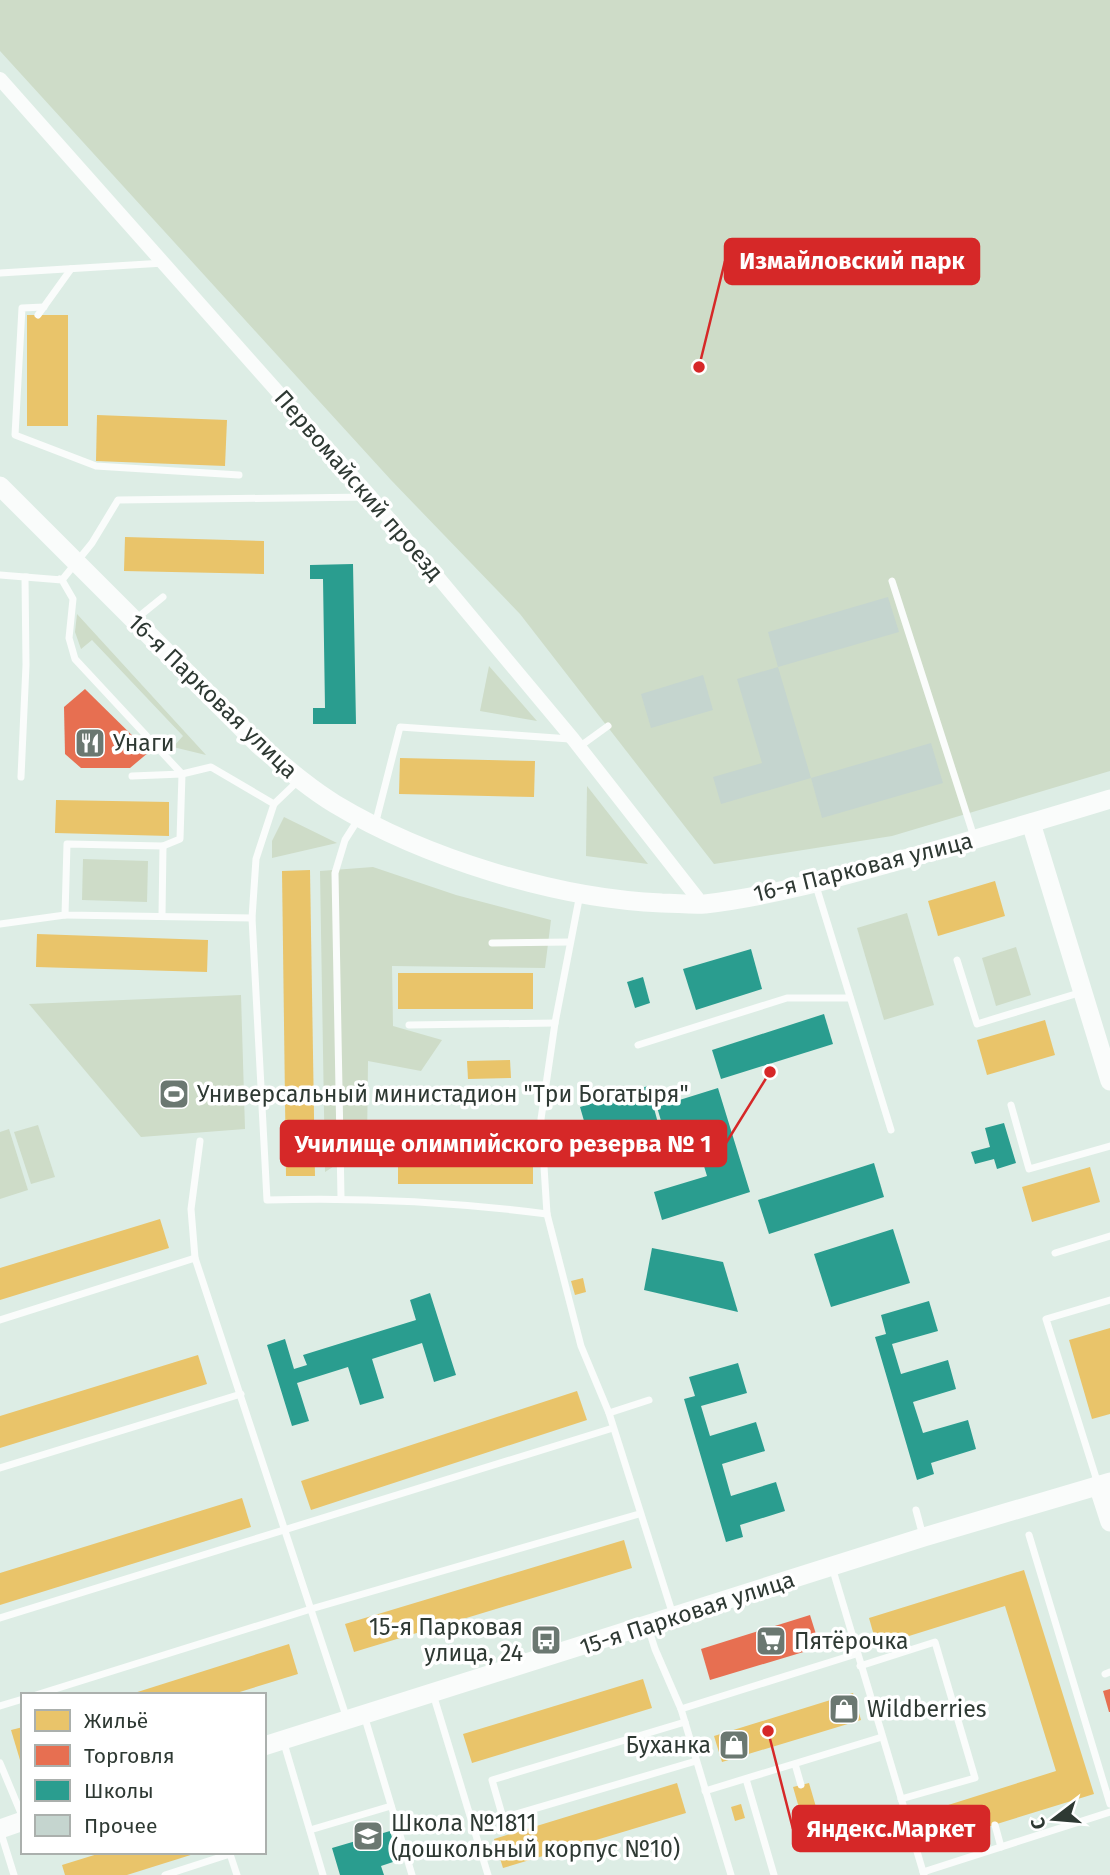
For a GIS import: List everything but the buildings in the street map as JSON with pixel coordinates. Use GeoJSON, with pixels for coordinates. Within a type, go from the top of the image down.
{"type":"FeatureCollection","features":[{"type":"Feature","properties":{"kind":"main road","name":"16-я Парковая улица"},"geometry":{"type":"LineString","coordinates":[[0,486],[259,746],[299,780],[367,822],[470,866],[580,894],[641,902],[702,904],[816,884],[1110,799]]}},
{"type":"Feature","properties":{"kind":"main road"},"geometry":{"type":"LineString","coordinates":[[1031,823],[1110,1081]]}},
{"type":"Feature","properties":{"kind":"main road"},"geometry":{"type":"LineString","coordinates":[[1104,1483],[1110,1522]]}},
{"type":"Feature","properties":{"kind":"main road","name":"15-я Парковая улица"},"geometry":{"type":"LineString","coordinates":[[273,1743],[924,1537],[1104,1483]]}},
{"type":"Feature","properties":{"kind":"main road"},"geometry":{"type":"LineString","coordinates":[[0,1829],[21,1821]]}},
{"type":"Feature","properties":{"kind":"street","name":"Первомайский проезд"},"geometry":{"type":"LineString","coordinates":[[0,79],[371,497],[576,743],[702,904]]}},
{"type":"Feature","properties":{"kind":"lane"},"geometry":{"type":"LineString","coordinates":[[0,273],[164,263]]}},
{"type":"Feature","properties":{"kind":"lane"},"geometry":{"type":"LineString","coordinates":[[38,315],[71,269]]}},
{"type":"Feature","properties":{"kind":"lane"},"geometry":{"type":"LineString","coordinates":[[44,307],[22,307],[15,435],[96,466],[239,475]]}},
{"type":"Feature","properties":{"kind":"lane"},"geometry":{"type":"LineString","coordinates":[[62,580],[92,543],[118,500],[371,497]]}},
{"type":"Feature","properties":{"kind":"lane"},"geometry":{"type":"LineString","coordinates":[[0,575],[62,580]]}},
{"type":"Feature","properties":{"kind":"lane"},"geometry":{"type":"LineString","coordinates":[[21,777],[26,665],[24,577]]}},
{"type":"Feature","properties":{"kind":"lane"},"geometry":{"type":"LineString","coordinates":[[62,580],[73,599],[69,638],[75,659],[182,774],[180,839],[163,846],[67,844],[65,915]]}},
{"type":"Feature","properties":{"kind":"lane"},"geometry":{"type":"LineString","coordinates":[[892,581],[974,840]]}},
{"type":"Feature","properties":{"kind":"lane"},"geometry":{"type":"LineString","coordinates":[[135,620],[163,597]]}},
{"type":"Feature","properties":{"kind":"lane"},"geometry":{"type":"LineString","coordinates":[[341,1197],[335,873],[345,840],[367,822],[400,727],[576,743],[608,726]]}},
{"type":"Feature","properties":{"kind":"lane"},"geometry":{"type":"LineString","coordinates":[[132,776],[182,774],[211,767],[274,804]]}},
{"type":"Feature","properties":{"kind":"lane"},"geometry":{"type":"LineString","coordinates":[[299,780],[274,804],[256,859],[252,918],[267,1200],[341,1197],[485,1206],[547,1214]]}},
{"type":"Feature","properties":{"kind":"lane"},"geometry":{"type":"LineString","coordinates":[[162,915],[163,846]]}},
{"type":"Feature","properties":{"kind":"lane"},"geometry":{"type":"LineString","coordinates":[[816,884],[891,1130]]}},
{"type":"Feature","properties":{"kind":"lane"},"geometry":{"type":"LineString","coordinates":[[580,894],[555,1023],[541,1118],[547,1214],[581,1346],[609,1413],[673,1617]]}},
{"type":"Feature","properties":{"kind":"lane"},"geometry":{"type":"LineString","coordinates":[[0,924],[65,915],[252,918]]}},
{"type":"Feature","properties":{"kind":"lane"},"geometry":{"type":"LineString","coordinates":[[492,943],[570,942]]}},
{"type":"Feature","properties":{"kind":"lane"},"geometry":{"type":"LineString","coordinates":[[957,960],[977,1024],[1083,992]]}},
{"type":"Feature","properties":{"kind":"lane"},"geometry":{"type":"LineString","coordinates":[[638,1045],[786,998],[850,998]]}},
{"type":"Feature","properties":{"kind":"lane"},"geometry":{"type":"LineString","coordinates":[[409,1025],[555,1023]]}},
{"type":"Feature","properties":{"kind":"lane"},"geometry":{"type":"LineString","coordinates":[[1011,1105],[1030,1169],[1110,1146]]}},
{"type":"Feature","properties":{"kind":"lane"},"geometry":{"type":"LineString","coordinates":[[200,1141],[191,1209],[195,1258],[311,1609],[391,1806],[412,1875]]}},
{"type":"Feature","properties":{"kind":"lane"},"geometry":{"type":"LineString","coordinates":[[1055,1253],[1110,1236]]}},
{"type":"Feature","properties":{"kind":"lane"},"geometry":{"type":"LineString","coordinates":[[0,1320],[195,1258]]}},
{"type":"Feature","properties":{"kind":"lane"},"geometry":{"type":"LineString","coordinates":[[1104,1483],[1046,1319],[1110,1300]]}},
{"type":"Feature","properties":{"kind":"lane"},"geometry":{"type":"LineString","coordinates":[[0,1468],[241,1394]]}},
{"type":"Feature","properties":{"kind":"lane"},"geometry":{"type":"LineString","coordinates":[[609,1413],[649,1401]]}},
{"type":"Feature","properties":{"kind":"lane"},"geometry":{"type":"LineString","coordinates":[[0,1618],[613,1428]]}},
{"type":"Feature","properties":{"kind":"lane"},"geometry":{"type":"LineString","coordinates":[[916,1510],[924,1537]]}},
{"type":"Feature","properties":{"kind":"lane"},"geometry":{"type":"LineString","coordinates":[[42,1693],[311,1609],[639,1514]]}},
{"type":"Feature","properties":{"kind":"lane"},"geometry":{"type":"LineString","coordinates":[[1029,1535],[1110,1804]]}},
{"type":"Feature","properties":{"kind":"lane"},"geometry":{"type":"LineString","coordinates":[[832,1567],[924,1873],[1110,1812]]}},
{"type":"Feature","properties":{"kind":"lane"},"geometry":{"type":"LineString","coordinates":[[648,1625],[655,1649],[681,1709],[731,1875]]}},
{"type":"Feature","properties":{"kind":"lane"},"geometry":{"type":"LineString","coordinates":[[860,1666],[935,1642],[975,1778],[901,1799]]}},
{"type":"Feature","properties":{"kind":"lane"},"geometry":{"type":"LineString","coordinates":[[681,1709],[856,1654]]}},
{"type":"Feature","properties":{"kind":"lane"},"geometry":{"type":"LineString","coordinates":[[433,1693],[488,1875]]}},
{"type":"Feature","properties":{"kind":"lane"},"geometry":{"type":"LineString","coordinates":[[0,1706],[21,1700]]}},
{"type":"Feature","properties":{"kind":"lane"},"geometry":{"type":"LineString","coordinates":[[503,1818],[492,1780],[685,1722]]}},
{"type":"Feature","properties":{"kind":"lane"},"geometry":{"type":"LineString","coordinates":[[705,1791],[882,1737]]}},
{"type":"Feature","properties":{"kind":"lane"},"geometry":{"type":"LineString","coordinates":[[273,1743],[310,1830],[323,1875]]}},
{"type":"Feature","properties":{"kind":"lane"},"geometry":{"type":"LineString","coordinates":[[473,1827],[696,1761]]}},
{"type":"Feature","properties":{"kind":"lane"},"geometry":{"type":"LineString","coordinates":[[0,1763],[21,1815]]}},
{"type":"Feature","properties":{"kind":"lane"},"geometry":{"type":"LineString","coordinates":[[795,1764],[801,1785]]}},
{"type":"Feature","properties":{"kind":"lane"},"geometry":{"type":"LineString","coordinates":[[746,1779],[774,1875]]}},
{"type":"Feature","properties":{"kind":"lane"},"geometry":{"type":"LineString","coordinates":[[310,1830],[391,1806]]}},
{"type":"Feature","properties":{"kind":"lane"},"geometry":{"type":"LineString","coordinates":[[995,1825],[1001,1847]]}},
{"type":"Feature","properties":{"kind":"lane"},"geometry":{"type":"LineString","coordinates":[[0,1829],[14,1875]]}},
{"type":"Feature","properties":{"kind":"lane"},"geometry":{"type":"LineString","coordinates":[[165,1875],[230,1854],[237,1875]]}},
{"type":"Feature","properties":{"kind":"green space"},"geometry":{"type":"Polygon","coordinates":[[[0,0],[1110,0],[1110,771],[892,836],[714,864],[520,614],[391,480],[0,51],[0,0]]]}},
{"type":"Feature","properties":{"kind":"green space"},"geometry":{"type":"Polygon","coordinates":[[[77,614],[206,755],[173,747],[183,736],[92,640],[81,649],[75,632],[77,614]]]}},
{"type":"Feature","properties":{"kind":"green space"},"geometry":{"type":"Polygon","coordinates":[[[489,666],[537,721],[480,711],[489,666]]]}},
{"type":"Feature","properties":{"kind":"green space"},"geometry":{"type":"Polygon","coordinates":[[[587,786],[648,864],[586,856],[587,786]]]}},
{"type":"Feature","properties":{"kind":"green space"},"geometry":{"type":"Polygon","coordinates":[[[284,817],[337,843],[272,858],[272,841],[284,817]]]}},
{"type":"Feature","properties":{"kind":"green space"},"geometry":{"type":"Polygon","coordinates":[[[83,859],[148,861],[147,902],[82,900],[83,859]]]}},
{"type":"Feature","properties":{"kind":"green space"},"geometry":{"type":"Polygon","coordinates":[[[373,867],[456,895],[551,920],[545,968],[392,966],[393,1026],[442,1040],[421,1071],[368,1061],[367,1145],[325,1172],[320,871],[373,867]]]}},
{"type":"Feature","properties":{"kind":"green space"},"geometry":{"type":"Polygon","coordinates":[[[907,913],[934,1005],[884,1020],[857,928],[907,913]]]}},
{"type":"Feature","properties":{"kind":"green space"},"geometry":{"type":"Polygon","coordinates":[[[1016,947],[1031,995],[996,1006],[982,958],[1016,947]]]}},
{"type":"Feature","properties":{"kind":"green space","name":"Универсальный министадион \"Три Богатыря\""},"geometry":{"type":"Polygon","coordinates":[[[241,995],[245,1129],[141,1137],[29,1004],[241,995]]]}},
{"type":"Feature","properties":{"kind":"green space"},"geometry":{"type":"Polygon","coordinates":[[[38,1125],[55,1177],[31,1184],[14,1132],[38,1125]]]}},
{"type":"Feature","properties":{"kind":"green space"},"geometry":{"type":"Polygon","coordinates":[[[9,1129],[28,1190],[0,1199],[0,1132],[9,1129]]]}},
{"type":"Feature","properties":{"kind":"place","name":"Измайловский парк"},"geometry":{"type":"Point","coordinates":[699,367]}},
{"type":"Feature","properties":{"kind":"place","name":"Унаги"},"geometry":{"type":"Point","coordinates":[90,743]}},
{"type":"Feature","properties":{"kind":"place","name":"Училище олимпийского резерва № 1"},"geometry":{"type":"Point","coordinates":[770,1072]}},
{"type":"Feature","properties":{"kind":"place","name":"Универсальный министадион \"Три Богатыря\""},"geometry":{"type":"Point","coordinates":[174,1094]}},
{"type":"Feature","properties":{"kind":"place","name":"15-я Парковая улица, 24"},"geometry":{"type":"Point","coordinates":[546,1640]}},
{"type":"Feature","properties":{"kind":"place","name":"Пятёрочка"},"geometry":{"type":"Point","coordinates":[771,1641]}},
{"type":"Feature","properties":{"kind":"place","name":"Wildberries"},"geometry":{"type":"Point","coordinates":[844,1709]}},
{"type":"Feature","properties":{"kind":"place","name":"Яндекс.Маркет"},"geometry":{"type":"Point","coordinates":[768,1731]}},
{"type":"Feature","properties":{"kind":"place","name":"Буханка"},"geometry":{"type":"Point","coordinates":[734,1745]}},
{"type":"Feature","properties":{"kind":"place","name":"Школа №1811 (дошкольный корпус №10)"},"geometry":{"type":"Point","coordinates":[368,1836]}}]}
